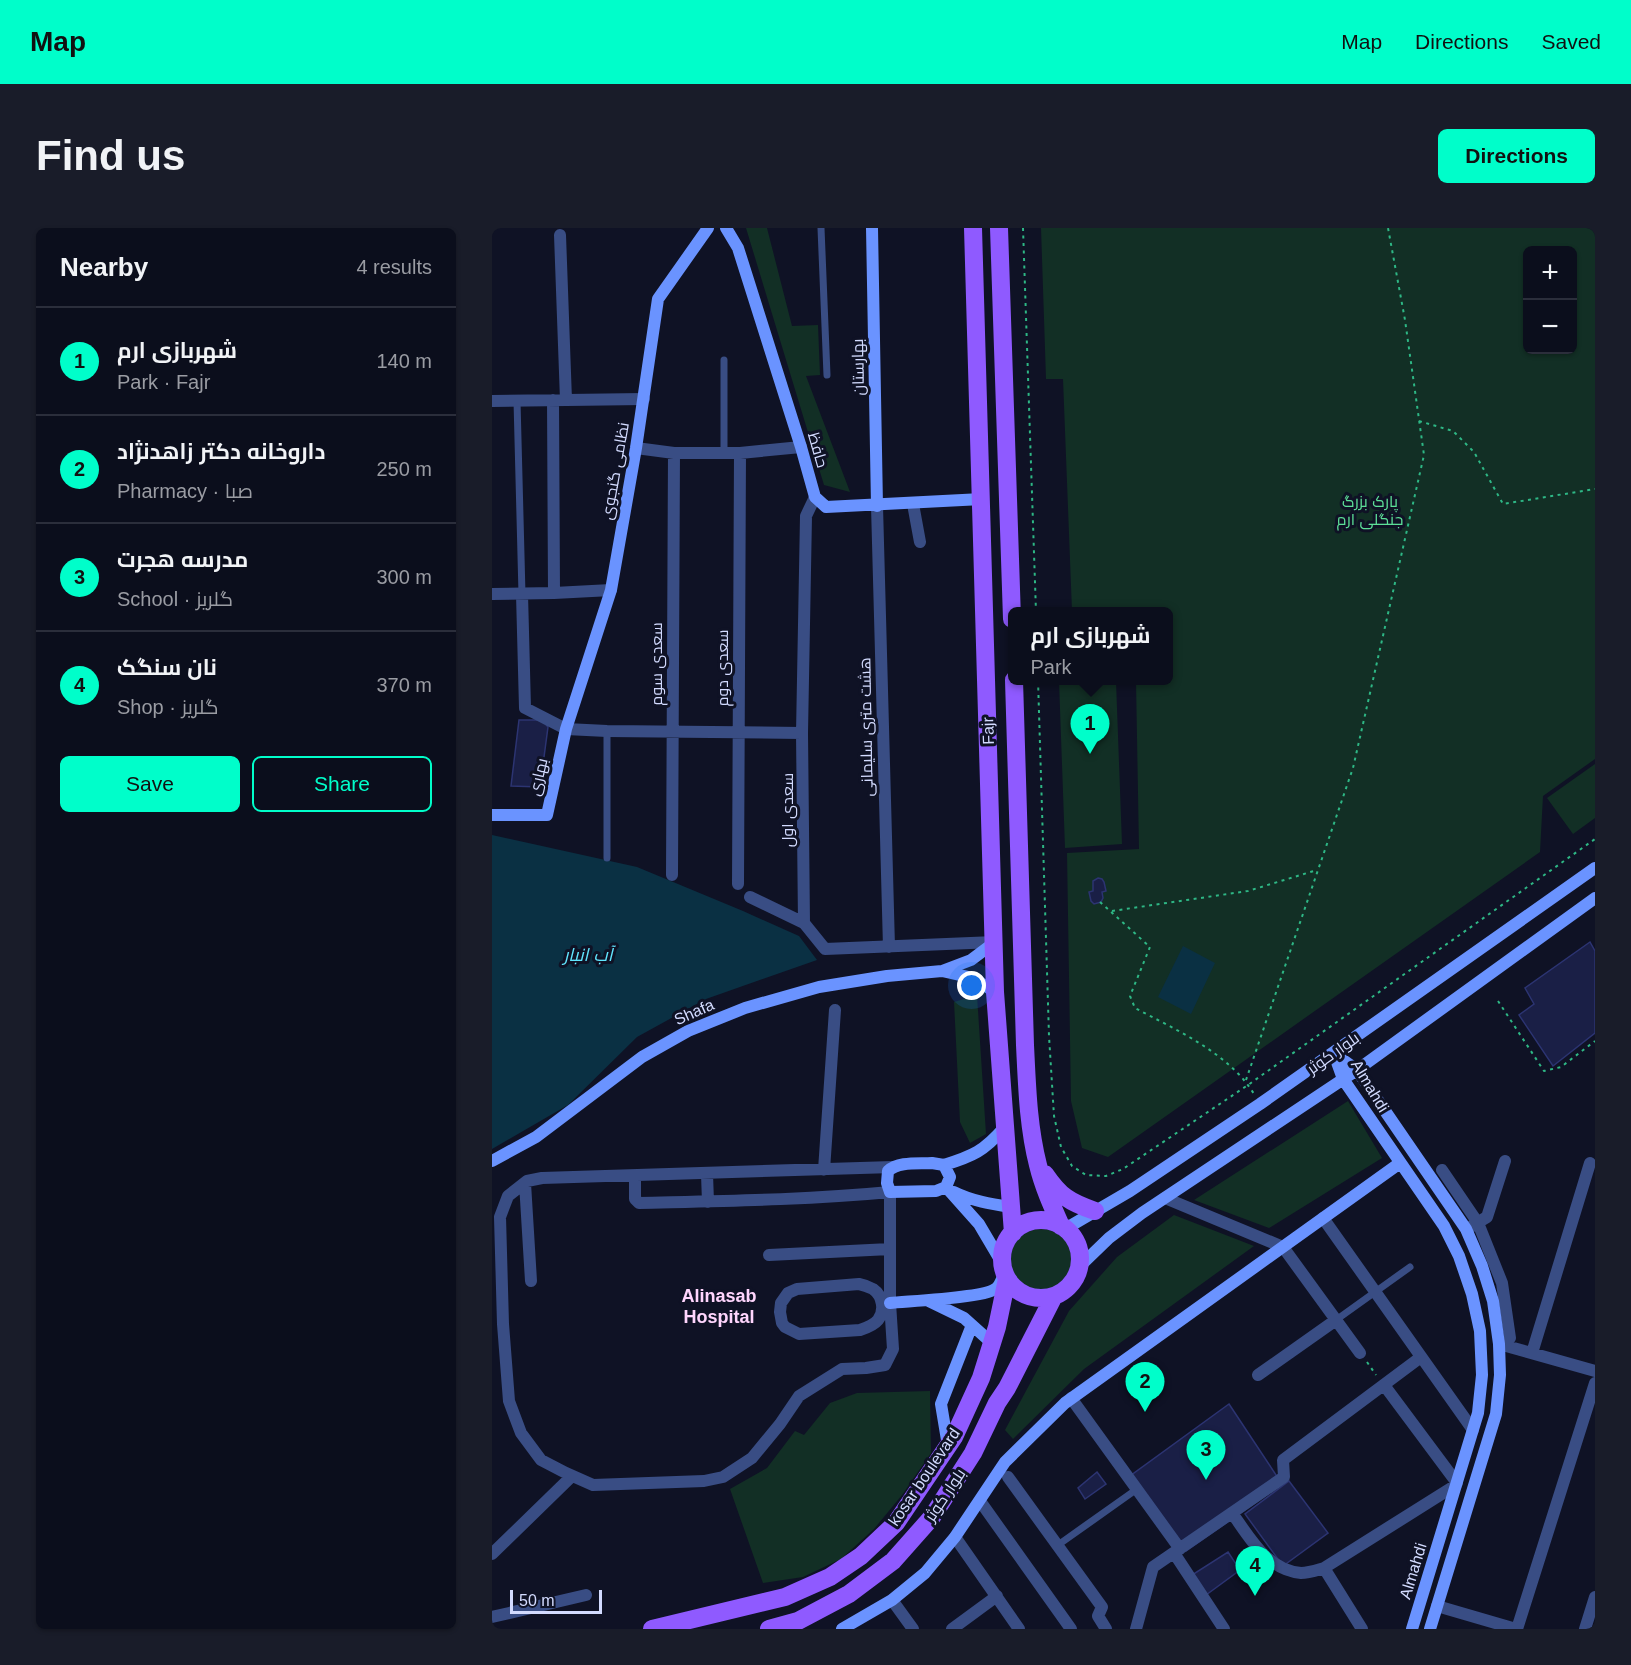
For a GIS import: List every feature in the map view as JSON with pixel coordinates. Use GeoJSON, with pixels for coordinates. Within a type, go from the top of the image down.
{"type":"FeatureCollection","features":[{"type":"Feature","properties":{"kind":"main road","name":"Fajr"},"geometry":{"type":"LineString","coordinates":[[973,228],[995,992],[1013,1233]]}},
{"type":"Feature","properties":{"kind":"main road"},"geometry":{"type":"LineString","coordinates":[[999,228],[1012,607]]}},
{"type":"Feature","properties":{"kind":"main road"},"geometry":{"type":"LineString","coordinates":[[982,499],[1008,498]]}},
{"type":"Feature","properties":{"kind":"main road","name":"Fajr"},"geometry":{"type":"LineString","coordinates":[[1014,685],[1024,1045],[1031,1127],[1037,1163],[1044,1185],[1063,1227]]}},
{"type":"Feature","properties":{"kind":"main road"},"geometry":{"type":"LineString","coordinates":[[1037,1163],[1053,1185],[1073,1204],[1095,1211]]}},
{"type":"Feature","properties":{"kind":"main road"},"geometry":{"type":"LineString","coordinates":[[1036,1221],[1049,1221],[1063,1227],[1078,1246],[1079,1267],[1074,1280],[1054,1296],[1044,1299],[1023,1294],[1014,1287],[1005,1272],[1003,1252],[1006,1242],[1023,1225],[1036,1221]]}},
{"type":"Feature","properties":{"kind":"main road","name":"kosar boulevard"},"geometry":{"type":"LineString","coordinates":[[652,1629],[730,1620],[785,1598],[830,1577],[861,1556],[896,1523],[954,1437],[981,1378],[993,1344],[1005,1272]]}},
{"type":"Feature","properties":{"kind":"main road","name":"بلوار کوثر"},"geometry":{"type":"LineString","coordinates":[[769,1629],[798,1621],[849,1594],[893,1561],[932,1517],[973,1454],[997,1403],[1054,1296]]}},
{"type":"Feature","properties":{"kind":"main road"},"geometry":{"type":"LineString","coordinates":[[981,1378],[989,1374],[996,1374],[1004,1380],[1006,1388]]}},
{"type":"Feature","properties":{"kind":"street","name":"نظامی گنجوی"},"geometry":{"type":"LineString","coordinates":[[566,729],[611,590],[644,399],[658,300],[708,228]]}},
{"type":"Feature","properties":{"kind":"street","name":"حافظ"},"geometry":{"type":"LineString","coordinates":[[726,228],[738,248],[815,496]]}},
{"type":"Feature","properties":{"kind":"street","name":"بهارستان"},"geometry":{"type":"LineString","coordinates":[[872,228],[877,506]]}},
{"type":"Feature","properties":{"kind":"street"},"geometry":{"type":"LineString","coordinates":[[560,235],[566,400]]}},
{"type":"Feature","properties":{"kind":"street"},"geometry":{"type":"LineString","coordinates":[[492,401],[644,399]]}},
{"type":"Feature","properties":{"kind":"street"},"geometry":{"type":"LineString","coordinates":[[553,400],[554,594]]}},
{"type":"Feature","properties":{"kind":"street"},"geometry":{"type":"LineString","coordinates":[[636,448],[674,453],[740,453],[801,447]]}},
{"type":"Feature","properties":{"kind":"street","name":"سعدی سوم"},"geometry":{"type":"LineString","coordinates":[[672,875],[674,453]]}},
{"type":"Feature","properties":{"kind":"street","name":"سعدی دوم"},"geometry":{"type":"LineString","coordinates":[[738,884],[740,453]]}},
{"type":"Feature","properties":{"kind":"street"},"geometry":{"type":"LineString","coordinates":[[815,496],[826,507],[982,499]]}},
{"type":"Feature","properties":{"kind":"street","name":"سعدی اول"},"geometry":{"type":"LineString","coordinates":[[804,923],[802,733],[806,516],[815,496]]}},
{"type":"Feature","properties":{"kind":"street"},"geometry":{"type":"LineString","coordinates":[[913,504],[920,542]]}},
{"type":"Feature","properties":{"kind":"street","name":"هشت متری سلیمانی"},"geometry":{"type":"LineString","coordinates":[[877,506],[889,947]]}},
{"type":"Feature","properties":{"kind":"street"},"geometry":{"type":"LineString","coordinates":[[492,594],[554,594],[611,590]]}},
{"type":"Feature","properties":{"kind":"street"},"geometry":{"type":"LineString","coordinates":[[522,594],[525,708],[566,729],[802,733]]}},
{"type":"Feature","properties":{"kind":"street","name":"بهاری"},"geometry":{"type":"LineString","coordinates":[[492,815],[547,815],[566,729]]}},
{"type":"Feature","properties":{"kind":"street","name":"بلوار کوثر"},"geometry":{"type":"LineString","coordinates":[[1063,1227],[1130,1191],[1260,1104],[1595,868]]}},
{"type":"Feature","properties":{"kind":"street"},"geometry":{"type":"LineString","coordinates":[[750,897],[804,923],[825,949],[994,942]]}},
{"type":"Feature","properties":{"kind":"street","name":"بلوار کوثر"},"geometry":{"type":"LineString","coordinates":[[1079,1267],[1109,1238],[1142,1213],[1357,1070],[1595,898]]}},
{"type":"Feature","properties":{"kind":"street"},"geometry":{"type":"LineString","coordinates":[[942,971],[971,960],[994,942]]}},
{"type":"Feature","properties":{"kind":"street"},"geometry":{"type":"LineString","coordinates":[[942,971],[973,978],[995,992]]}},
{"type":"Feature","properties":{"kind":"street","name":"Shafa"},"geometry":{"type":"LineString","coordinates":[[492,1161],[536,1137],[642,1057],[688,1030],[745,1008],[819,987],[886,976],[942,971]]}},
{"type":"Feature","properties":{"kind":"street"},"geometry":{"type":"LineString","coordinates":[[824,1170],[835,1010]]}},
{"type":"Feature","properties":{"kind":"street","name":"Almahdi"},"geometry":{"type":"LineString","coordinates":[[1334,1053],[1357,1070],[1466,1230],[1482,1266],[1505,1341],[1496,1414],[1430,1629]]}},
{"type":"Feature","properties":{"kind":"street","name":"Almahdi"},"geometry":{"type":"LineString","coordinates":[[1334,1053],[1343,1079],[1444,1226],[1459,1256],[1472,1294],[1478,1322],[1482,1375],[1478,1413],[1412,1629]]}},
{"type":"Feature","properties":{"kind":"street"},"geometry":{"type":"LineString","coordinates":[[893,1167],[888,1170],[887,1183],[890,1192],[890,1249],[885,1300],[878,1320],[860,1330],[799,1334],[785,1327],[780,1312],[781,1303],[788,1293],[797,1289],[859,1284],[872,1288],[885,1300],[893,1348],[885,1365],[842,1369],[799,1396],[752,1458],[723,1477],[704,1481],[593,1485],[541,1460],[521,1433],[509,1401],[497,1310],[500,1217],[508,1196],[525,1183],[542,1178],[824,1170],[933,1163],[944,1165],[974,1155],[986,1147],[1004,1128]]}},
{"type":"Feature","properties":{"kind":"street"},"geometry":{"type":"LineString","coordinates":[[1466,1230],[1487,1217],[1505,1161]]}},
{"type":"Feature","properties":{"kind":"street"},"geometry":{"type":"LineString","coordinates":[[842,1629],[892,1600],[925,1573],[955,1537],[1005,1462],[1071,1398],[1401,1163]]}},
{"type":"Feature","properties":{"kind":"street"},"geometry":{"type":"LineString","coordinates":[[1532,1353],[1590,1163]]}},
{"type":"Feature","properties":{"kind":"street"},"geometry":{"type":"LineString","coordinates":[[635,1176],[635,1199],[639,1203],[708,1202],[936,1191],[946,1187],[950,1176],[944,1165]]}},
{"type":"Feature","properties":{"kind":"street"},"geometry":{"type":"LineString","coordinates":[[1442,1170],[1478,1223],[1502,1283],[1505,1341],[1532,1353],[1595,1371]]}},
{"type":"Feature","properties":{"kind":"street"},"geometry":{"type":"LineString","coordinates":[[707,1174],[708,1202]]}},
{"type":"Feature","properties":{"kind":"street"},"geometry":{"type":"LineString","coordinates":[[525,1183],[531,1281]]}},
{"type":"Feature","properties":{"kind":"street"},"geometry":{"type":"LineString","coordinates":[[946,1187],[956,1194],[971,1199],[1011,1207]]}},
{"type":"Feature","properties":{"kind":"street"},"geometry":{"type":"LineString","coordinates":[[885,1300],[926,1300],[987,1293],[997,1289],[1005,1272],[979,1224],[946,1187]]}},
{"type":"Feature","properties":{"kind":"street"},"geometry":{"type":"LineString","coordinates":[[1165,1198],[1283,1246],[1360,1353]]}},
{"type":"Feature","properties":{"kind":"street"},"geometry":{"type":"LineString","coordinates":[[1323,1218],[1473,1431]]}},
{"type":"Feature","properties":{"kind":"street"},"geometry":{"type":"LineString","coordinates":[[769,1255],[890,1249]]}},
{"type":"Feature","properties":{"kind":"street"},"geometry":{"type":"LineString","coordinates":[[926,1300],[947,1309],[972,1325],[993,1344]]}},
{"type":"Feature","properties":{"kind":"street"},"geometry":{"type":"LineString","coordinates":[[1258,1375],[1336,1320]]}},
{"type":"Feature","properties":{"kind":"street"},"geometry":{"type":"LineString","coordinates":[[948,1446],[941,1404],[972,1325]]}},
{"type":"Feature","properties":{"kind":"street"},"geometry":{"type":"LineString","coordinates":[[1136,1629],[1153,1567],[1284,1477],[1283,1460],[1421,1357]]}},
{"type":"Feature","properties":{"kind":"street"},"geometry":{"type":"LineString","coordinates":[[1482,1375],[1500,1375]]}},
{"type":"Feature","properties":{"kind":"street"},"geometry":{"type":"LineString","coordinates":[[1421,1600],[1490,1625],[1517,1629],[1595,1383]]}},
{"type":"Feature","properties":{"kind":"street"},"geometry":{"type":"LineString","coordinates":[[1232,1513],[1262,1554],[1280,1567],[1302,1573],[1324,1568],[1456,1484],[1384,1385]]}},
{"type":"Feature","properties":{"kind":"street"},"geometry":{"type":"LineString","coordinates":[[1071,1398],[1137,1489],[1224,1629]]}},
{"type":"Feature","properties":{"kind":"street"},"geometry":{"type":"LineString","coordinates":[[492,1554],[572,1476]]}},
{"type":"Feature","properties":{"kind":"street"},"geometry":{"type":"LineString","coordinates":[[1008,1477],[1102,1607],[1098,1616],[1106,1629]]}},
{"type":"Feature","properties":{"kind":"street"},"geometry":{"type":"LineString","coordinates":[[980,1501],[1071,1629]]}},
{"type":"Feature","properties":{"kind":"street"},"geometry":{"type":"LineString","coordinates":[[955,1537],[1019,1629]]}},
{"type":"Feature","properties":{"kind":"street"},"geometry":{"type":"LineString","coordinates":[[1324,1568],[1362,1629]]}},
{"type":"Feature","properties":{"kind":"street"},"geometry":{"type":"LineString","coordinates":[[492,1617],[586,1595]]}},
{"type":"Feature","properties":{"kind":"street"},"geometry":{"type":"LineString","coordinates":[[952,1629],[997,1596]]}},
{"type":"Feature","properties":{"kind":"street"},"geometry":{"type":"LineString","coordinates":[[1585,1629],[1595,1598]]}},
{"type":"Feature","properties":{"kind":"street"},"geometry":{"type":"LineString","coordinates":[[892,1600],[913,1629]]}},
{"type":"Feature","properties":{"kind":"lane"},"geometry":{"type":"LineString","coordinates":[[821,228],[827,375]]}},
{"type":"Feature","properties":{"kind":"lane"},"geometry":{"type":"LineString","coordinates":[[724,360],[724,453]]}},
{"type":"Feature","properties":{"kind":"lane"},"geometry":{"type":"LineString","coordinates":[[517,401],[522,594]]}},
{"type":"Feature","properties":{"kind":"lane"},"geometry":{"type":"LineString","coordinates":[[607,731],[607,858]]}},
{"type":"Feature","properties":{"kind":"lane"},"geometry":{"type":"LineString","coordinates":[[1336,1320],[1410,1267]]}},
{"type":"Feature","properties":{"kind":"lane"},"geometry":{"type":"LineString","coordinates":[[1058,1545],[1137,1489]]}},
{"type":"Feature","properties":{"kind":"path"},"geometry":{"type":"LineString","coordinates":[[1023,228],[1035,607]]}},
{"type":"Feature","properties":{"kind":"path"},"geometry":{"type":"LineString","coordinates":[[1246,1080],[1353,768],[1424,455],[1406,320],[1388,228]]}},
{"type":"Feature","properties":{"kind":"path"},"geometry":{"type":"LineString","coordinates":[[1419,421],[1453,431],[1474,452],[1503,504],[1595,489]]}},
{"type":"Feature","properties":{"kind":"path"},"geometry":{"type":"LineString","coordinates":[[1038,685],[1049,1036],[1054,1116],[1061,1147],[1072,1166],[1086,1175],[1106,1176],[1123,1169],[1248,1084],[1595,839]]}},
{"type":"Feature","properties":{"kind":"path"},"geometry":{"type":"LineString","coordinates":[[1111,912],[1248,891],[1317,870]]}},
{"type":"Feature","properties":{"kind":"path"},"geometry":{"type":"LineString","coordinates":[[1100,902],[1150,947],[1130,996],[1135,1008],[1204,1046],[1246,1080],[1260,1104]]}},
{"type":"Feature","properties":{"kind":"path"},"geometry":{"type":"LineString","coordinates":[[1498,1001],[1544,1071],[1561,1067],[1595,1041]]}},
{"type":"Feature","properties":{"kind":"path"},"geometry":{"type":"LineString","coordinates":[[1360,1353],[1384,1385]]}},
{"type":"Feature","properties":{"kind":"green space"},"geometry":{"type":"Polygon","coordinates":[[[746,228],[767,228],[792,326],[818,325],[820,375],[806,376],[850,492],[824,485],[746,228]]]}},
{"type":"Feature","properties":{"kind":"green space","name":"پارک بزرگ جنگلی ارم"},"geometry":{"type":"Polygon","coordinates":[[[1041,228],[1595,228],[1595,759],[1543,796],[1540,852],[1108,1157],[1082,1148],[1071,1101],[1067,853],[1139,849],[1136,685],[1173,685],[1173,607],[1072,607],[1063,379],[1046,379],[1041,228]]]}},
{"type":"Feature","properties":{"kind":"green space"},"geometry":{"type":"Polygon","coordinates":[[[1059,685],[1116,685],[1122,844],[1065,848],[1059,685]]]}},
{"type":"Feature","properties":{"kind":"green space"},"geometry":{"type":"Polygon","coordinates":[[[1595,764],[1595,818],[1573,834],[1547,798],[1595,764]]]}},
{"type":"Feature","properties":{"kind":"green space"},"geometry":{"type":"Polygon","coordinates":[[[977,995],[986,1134],[970,1143],[960,1122],[954,1002],[977,995]]]}},
{"type":"Feature","properties":{"kind":"green space"},"geometry":{"type":"Polygon","coordinates":[[[1348,1101],[1382,1158],[1269,1228],[1194,1200],[1348,1101]]]}},
{"type":"Feature","properties":{"kind":"green space"},"geometry":{"type":"Polygon","coordinates":[[[1174,1215],[1254,1246],[1084,1369],[1013,1439],[1005,1430],[1069,1311],[1117,1257],[1174,1215]]]}},
{"type":"Feature","properties":{"kind":"green space"},"geometry":{"type":"Polygon","coordinates":[[[1041,1229],[1059,1235],[1067,1243],[1073,1261],[1067,1279],[1059,1287],[1041,1293],[1023,1287],[1015,1279],[1009,1261],[1015,1243],[1023,1235],[1041,1229]]]}},
{"type":"Feature","properties":{"kind":"green space"},"geometry":{"type":"Polygon","coordinates":[[[930,1391],[931,1453],[902,1495],[874,1529],[841,1559],[803,1577],[763,1583],[730,1489],[767,1468],[795,1431],[804,1435],[830,1403],[857,1393],[930,1391]]]}},
{"type":"Feature","properties":{"kind":"water","name":"آب انبار"},"geometry":{"type":"Polygon","coordinates":[[[492,835],[637,867],[799,936],[817,960],[706,999],[637,1037],[568,1105],[492,1149],[492,835]]]}},
{"type":"Feature","properties":{"kind":"water"},"geometry":{"type":"Polygon","coordinates":[[[1183,946],[1215,963],[1191,1014],[1158,997],[1183,946]]]}},
{"type":"Feature","properties":{"kind":"building"},"geometry":{"type":"Polygon","coordinates":[[[519,720],[542,720],[548,727],[540,787],[511,786],[519,720]]]}},
{"type":"Feature","properties":{"kind":"building"},"geometry":{"type":"Polygon","coordinates":[[[1098,878],[1104,882],[1106,891],[1102,892],[1101,902],[1094,904],[1089,892],[1093,891],[1093,881],[1098,878]]]}},
{"type":"Feature","properties":{"kind":"building"},"geometry":{"type":"Polygon","coordinates":[[[1590,942],[1595,951],[1595,1033],[1553,1066],[1519,1015],[1534,1004],[1525,988],[1590,942]]]}},
{"type":"Feature","properties":{"kind":"building"},"geometry":{"type":"Polygon","coordinates":[[[1229,1404],[1282,1484],[1186,1551],[1130,1476],[1229,1404]]]}},
{"type":"Feature","properties":{"kind":"building"},"geometry":{"type":"Polygon","coordinates":[[[1097,1472],[1106,1484],[1085,1499],[1078,1488],[1097,1472]]]}},
{"type":"Feature","properties":{"kind":"building"},"geometry":{"type":"Polygon","coordinates":[[[1289,1481],[1328,1533],[1283,1566],[1245,1514],[1289,1481]]]}},
{"type":"Feature","properties":{"kind":"building"},"geometry":{"type":"Polygon","coordinates":[[[1228,1552],[1240,1570],[1206,1595],[1192,1575],[1228,1552]]]}},
{"type":"Feature","properties":{"kind":"place","name":"شهربازی ارم"},"geometry":{"type":"Point","coordinates":[1090,754]}},
{"type":"Feature","properties":{"kind":"place","name":"داروخانه دکتر زاهدنژاد"},"geometry":{"type":"Point","coordinates":[1145,1412]}},
{"type":"Feature","properties":{"kind":"place","name":"مدرسه هجرت"},"geometry":{"type":"Point","coordinates":[1206,1480]}},
{"type":"Feature","properties":{"kind":"place","name":"نان سنگک"},"geometry":{"type":"Point","coordinates":[1255,1596]}},
{"type":"Feature","properties":{"kind":"district","name":"Alinasab Hospital"},"geometry":{"type":"Point","coordinates":[719,1306]}}]}
